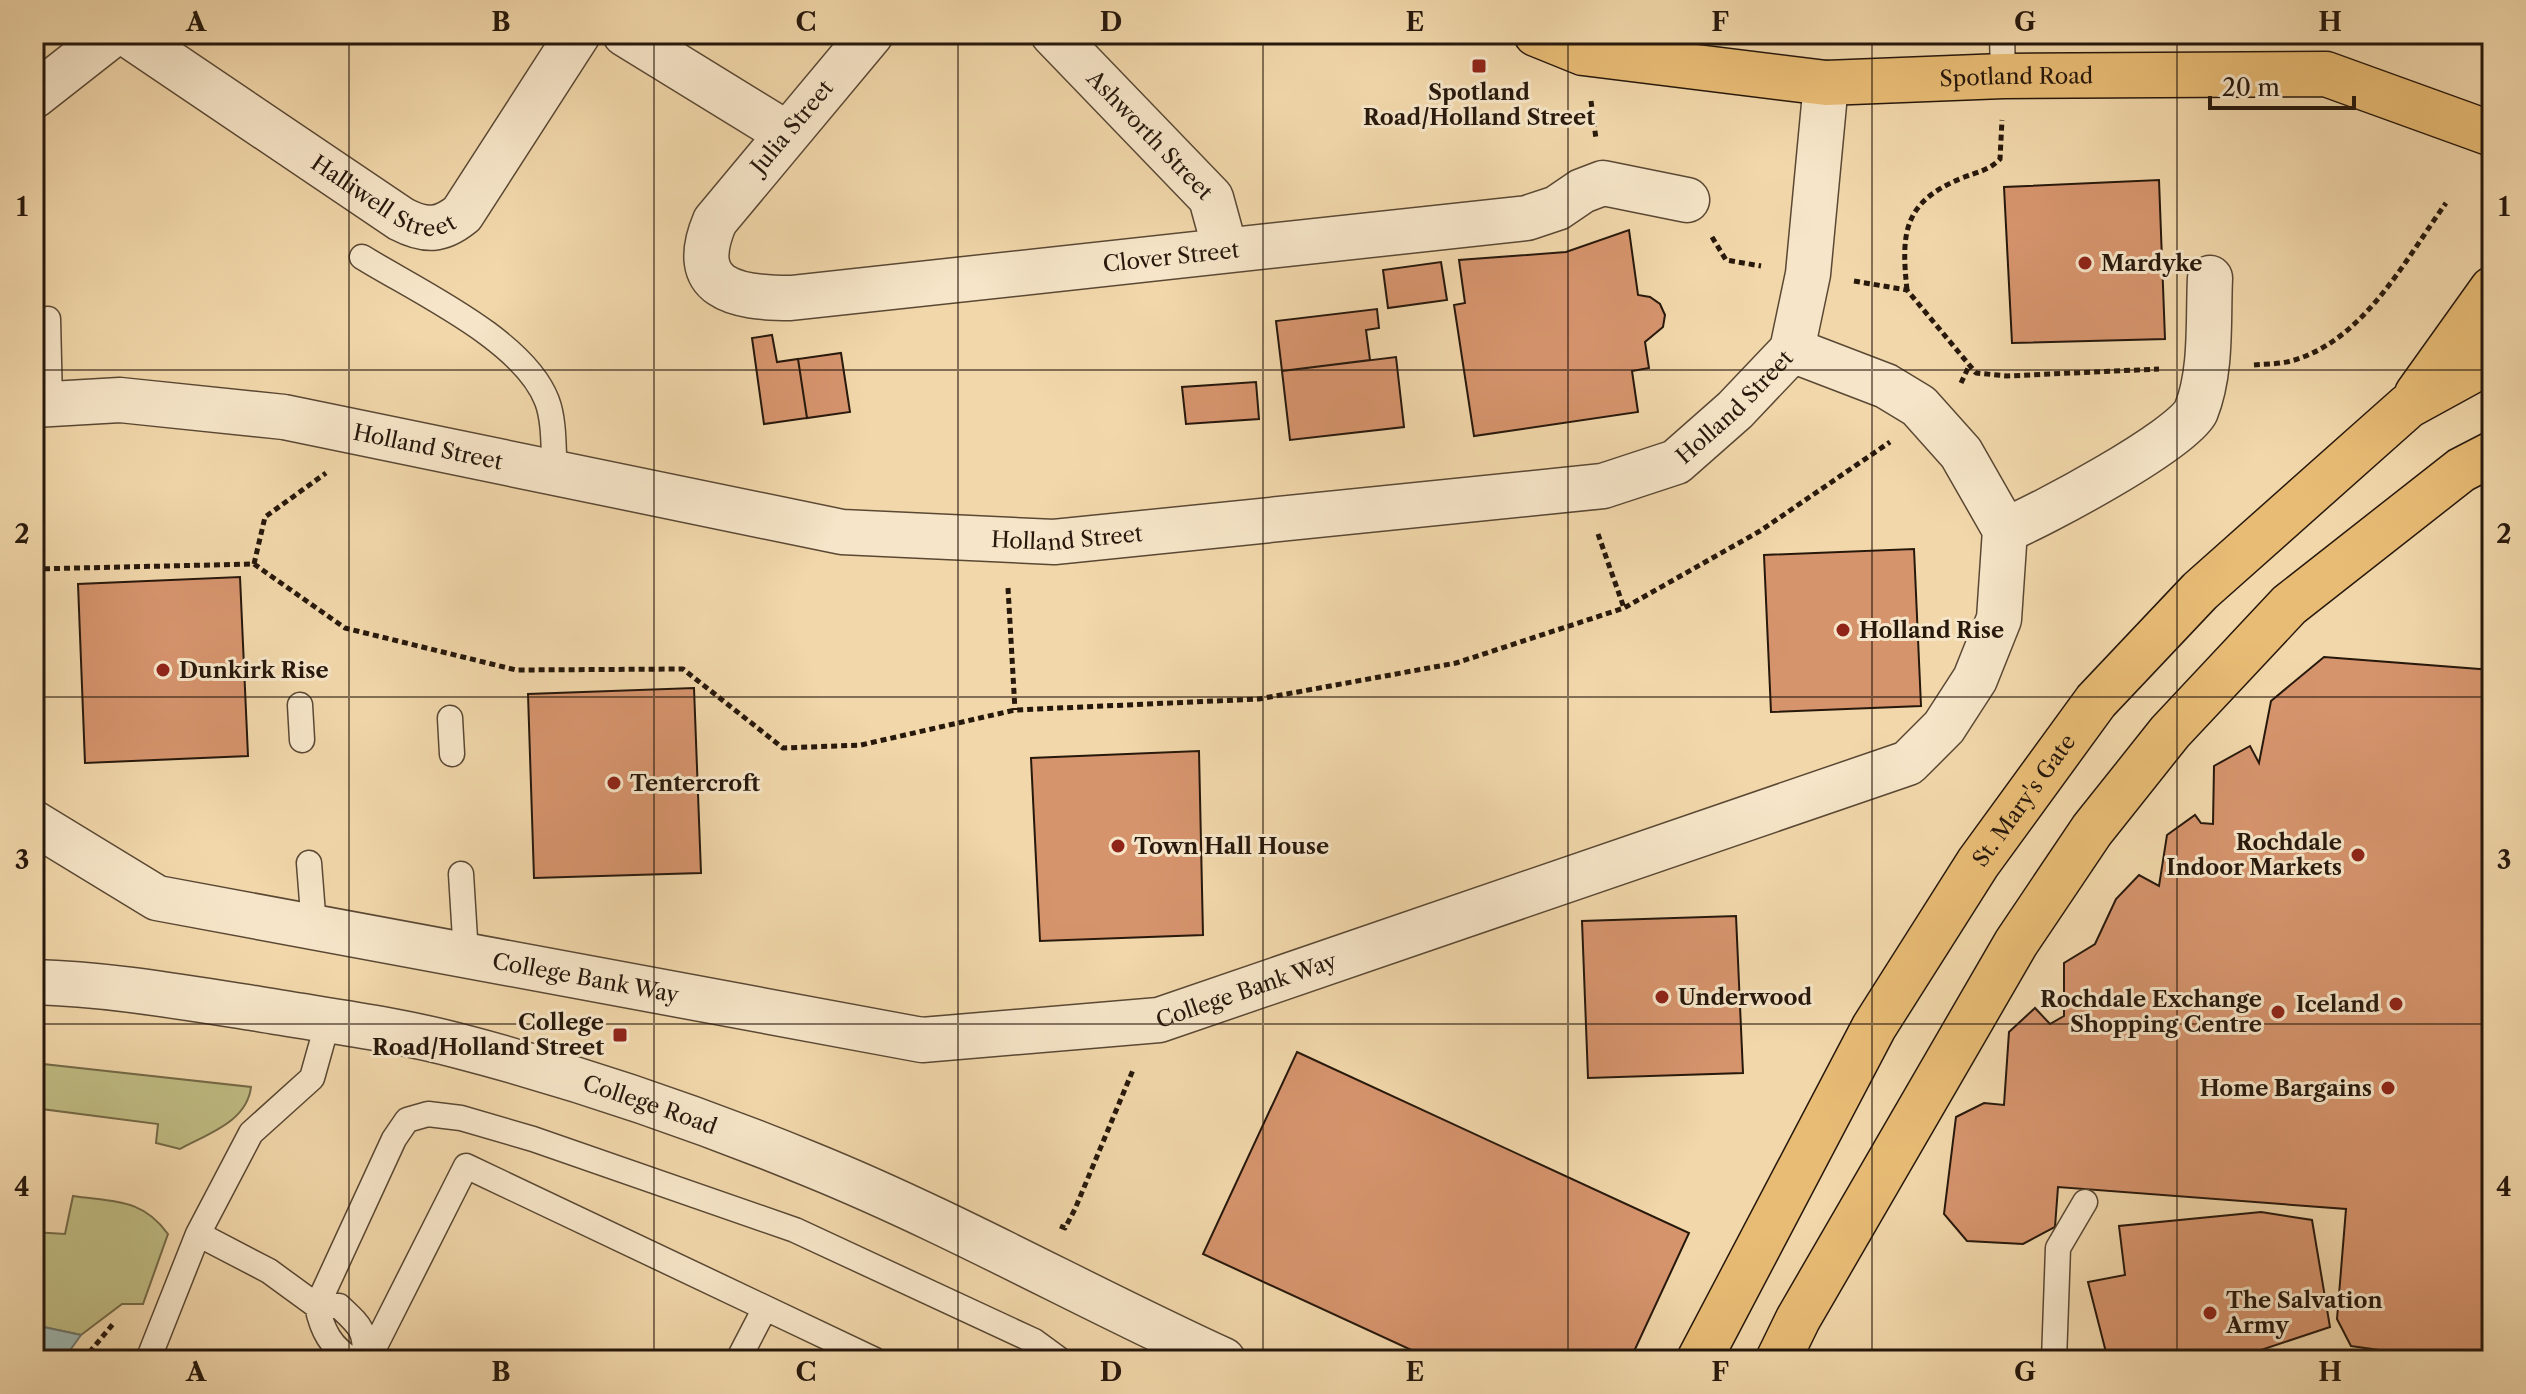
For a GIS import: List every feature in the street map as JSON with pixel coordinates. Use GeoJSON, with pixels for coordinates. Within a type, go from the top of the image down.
{"type":"FeatureCollection","features":[{"type":"Feature","properties":{"kind":"main road","name":"Spotland Road"},"geometry":{"type":"LineString","coordinates":[[1536,34],[1583,53],[1826,83],[2003,55],[2326,74],[2492,134]]}},
{"type":"Feature","properties":{"kind":"main road"},"geometry":{"type":"LineString","coordinates":[[2408,406],[2492,289]]}},
{"type":"Feature","properties":{"kind":"main road","name":"St. Mary's Gate"},"geometry":{"type":"LineString","coordinates":[[1699,1360],[1874,1027],[1978,863],[2096,701],[2200,591],[2408,406],[2492,360]]}},
{"type":"Feature","properties":{"kind":"main road"},"geometry":{"type":"LineString","coordinates":[[1778,1360],[1798,1340],[2016,943],[2092,830],[2151,757],[2289,605],[2461,470],[2492,454]]}},
{"type":"Feature","properties":{"kind":"street"},"geometry":{"type":"LineString","coordinates":[[34,96],[113,34]]}},
{"type":"Feature","properties":{"kind":"street","name":"Halliwell Street"},"geometry":{"type":"LineString","coordinates":[[127,34],[401,219],[432,230],[448,225],[462,214],[578,34]]}},
{"type":"Feature","properties":{"kind":"street"},"geometry":{"type":"LineString","coordinates":[[625,34],[786,133]]}},
{"type":"Feature","properties":{"kind":"street","name":"Julia Street"},"geometry":{"type":"LineString","coordinates":[[715,221],[871,34]]}},
{"type":"Feature","properties":{"kind":"street","name":"Ashworth Street"},"geometry":{"type":"LineString","coordinates":[[1053,34],[1211,198],[1225,249]]}},
{"type":"Feature","properties":{"kind":"street","name":"Holland Street"},"geometry":{"type":"LineString","coordinates":[[42,404],[120,400],[284,417],[842,532],[1054,542],[1603,486],[1676,462],[1735,410],[1792,350],[1808,274],[1826,83]]}},
{"type":"Feature","properties":{"kind":"street"},"geometry":{"type":"LineString","coordinates":[[1603,183],[1687,200]]}},
{"type":"Feature","properties":{"kind":"street","name":"Clover Street"},"geometry":{"type":"LineString","coordinates":[[715,221],[706,241],[707,268],[724,289],[761,298],[791,298],[1527,218],[1557,208],[1582,191],[1603,183]]}},
{"type":"Feature","properties":{"kind":"street"},"geometry":{"type":"LineString","coordinates":[[1792,350],[1886,386],[1919,406],[1961,453],[2005,530],[2033,520],[2168,438],[2194,415],[2203,388],[2210,278]]}},
{"type":"Feature","properties":{"kind":"street","name":"College Bank Way"},"geometry":{"type":"LineString","coordinates":[[34,823],[157,898],[922,1040],[1159,1020],[1908,763],[1944,727],[1975,679],[1999,619],[2005,530]]}},
{"type":"Feature","properties":{"kind":"street","name":"College Road"},"geometry":{"type":"LineString","coordinates":[[34,982],[81,983],[328,1021],[457,1045],[690,1119],[813,1165],[1034,1267],[1168,1349],[1223,1360]]}},
{"type":"Feature","properties":{"kind":"lane"},"geometry":{"type":"LineString","coordinates":[[362,257],[497,340],[533,371],[548,404],[555,474]]}},
{"type":"Feature","properties":{"kind":"lane"},"geometry":{"type":"LineString","coordinates":[[42,404],[48,319]]}},
{"type":"Feature","properties":{"kind":"lane"},"geometry":{"type":"LineString","coordinates":[[300,705],[302,740]]}},
{"type":"Feature","properties":{"kind":"lane"},"geometry":{"type":"LineString","coordinates":[[450,718],[452,754]]}},
{"type":"Feature","properties":{"kind":"lane"},"geometry":{"type":"LineString","coordinates":[[309,863],[314,927]]}},
{"type":"Feature","properties":{"kind":"lane"},"geometry":{"type":"LineString","coordinates":[[461,874],[466,955]]}},
{"type":"Feature","properties":{"kind":"lane"},"geometry":{"type":"LineString","coordinates":[[152,1350],[198,1234],[251,1133],[312,1078],[328,1021]]}},
{"type":"Feature","properties":{"kind":"lane"},"geometry":{"type":"LineString","coordinates":[[353,1360],[332,1344],[322,1326],[317,1306],[394,1139],[407,1120],[428,1114],[461,1118],[533,1139],[795,1230],[1034,1341],[1060,1360]]}},
{"type":"Feature","properties":{"kind":"lane"},"geometry":{"type":"LineString","coordinates":[[367,1360],[466,1166],[875,1360]]}},
{"type":"Feature","properties":{"kind":"lane"},"geometry":{"type":"LineString","coordinates":[[2054,1360],[2058,1248],[2085,1202]]}},
{"type":"Feature","properties":{"kind":"lane"},"geometry":{"type":"LineString","coordinates":[[198,1234],[269,1271],[317,1306],[339,1306],[361,1327],[366,1338],[367,1360]]}},
{"type":"Feature","properties":{"kind":"lane"},"geometry":{"type":"LineString","coordinates":[[738,1360],[765,1308]]}},
{"type":"Feature","properties":{"kind":"path"},"geometry":{"type":"LineString","coordinates":[[1583,53],[1603,183]]}},
{"type":"Feature","properties":{"kind":"path"},"geometry":{"type":"LineString","coordinates":[[2003,55],[2000,159],[1990,169],[1927,195],[1911,217],[1903,245],[1907,290],[1976,373],[2007,376],[2172,369]]}},
{"type":"Feature","properties":{"kind":"path"},"geometry":{"type":"LineString","coordinates":[[1687,200],[1726,260],[1907,290]]}},
{"type":"Feature","properties":{"kind":"path"},"geometry":{"type":"LineString","coordinates":[[2250,365],[2291,361],[2324,346],[2360,320],[2446,203]]}},
{"type":"Feature","properties":{"kind":"path"},"geometry":{"type":"LineString","coordinates":[[1958,392],[1969,366]]}},
{"type":"Feature","properties":{"kind":"path"},"geometry":{"type":"LineString","coordinates":[[34,569],[254,564],[345,628],[516,670],[683,669],[783,748],[861,745],[1015,710],[1259,699],[1456,663],[1624,608],[1760,531],[1901,435]]}},
{"type":"Feature","properties":{"kind":"path"},"geometry":{"type":"LineString","coordinates":[[254,564],[265,517],[377,437]]}},
{"type":"Feature","properties":{"kind":"path"},"geometry":{"type":"LineString","coordinates":[[1582,488],[1624,608]]}},
{"type":"Feature","properties":{"kind":"path"},"geometry":{"type":"LineString","coordinates":[[1005,540],[1015,710]]}},
{"type":"Feature","properties":{"kind":"path"},"geometry":{"type":"LineString","coordinates":[[1065,1228],[1132,1078]]}},
{"type":"Feature","properties":{"kind":"path"},"geometry":{"type":"LineString","coordinates":[[83,1360],[113,1324]]}},
{"type":"Feature","properties":{"kind":"shaded area"},"geometry":{"type":"Polygon","coordinates":[[[34,1063],[251,1087],[248,1099],[234,1118],[180,1149],[156,1143],[158,1124],[34,1108],[34,1063]]]}},
{"type":"Feature","properties":{"kind":"shaded area"},"geometry":{"type":"Polygon","coordinates":[[[73,1196],[114,1201],[137,1208],[158,1222],[168,1234],[143,1304],[122,1304],[81,1335],[34,1325],[34,1232],[65,1234],[73,1196]]]}},
{"type":"Feature","properties":{"kind":"water"},"geometry":{"type":"Polygon","coordinates":[[[34,1325],[81,1335],[63,1360],[34,1360],[34,1325]]]}},
{"type":"Feature","properties":{"kind":"building","name":"Mardyke"},"geometry":{"type":"Polygon","coordinates":[[[2159,180],[2165,339],[2012,343],[2004,187],[2159,180]]]}},
{"type":"Feature","properties":{"kind":"building"},"geometry":{"type":"Polygon","coordinates":[[[1629,230],[1638,295],[1650,297],[1660,304],[1665,315],[1663,327],[1645,342],[1649,368],[1632,371],[1638,412],[1474,436],[1454,305],[1465,303],[1459,260],[1566,252],[1629,230]]]}},
{"type":"Feature","properties":{"kind":"building"},"geometry":{"type":"Polygon","coordinates":[[[1441,262],[1447,300],[1388,308],[1383,270],[1441,262]]]}},
{"type":"Feature","properties":{"kind":"building"},"geometry":{"type":"Polygon","coordinates":[[[1377,309],[1379,328],[1366,330],[1370,360],[1282,371],[1276,321],[1377,309]]]}},
{"type":"Feature","properties":{"kind":"building"},"geometry":{"type":"Polygon","coordinates":[[[772,335],[777,362],[798,359],[807,418],[764,424],[752,338],[772,335]]]}},
{"type":"Feature","properties":{"kind":"building"},"geometry":{"type":"Polygon","coordinates":[[[841,353],[850,412],[807,418],[798,359],[841,353]]]}},
{"type":"Feature","properties":{"kind":"building"},"geometry":{"type":"Polygon","coordinates":[[[1396,357],[1404,427],[1290,440],[1282,371],[1396,357]]]}},
{"type":"Feature","properties":{"kind":"building"},"geometry":{"type":"Polygon","coordinates":[[[1256,382],[1259,419],[1186,424],[1182,387],[1256,382]]]}},
{"type":"Feature","properties":{"kind":"building","name":"Holland Rise"},"geometry":{"type":"Polygon","coordinates":[[[1914,549],[1921,706],[1771,712],[1764,555],[1914,549]]]}},
{"type":"Feature","properties":{"kind":"building","name":"Dunkirk Rise"},"geometry":{"type":"Polygon","coordinates":[[[240,577],[248,756],[85,763],[78,584],[240,577]]]}},
{"type":"Feature","properties":{"kind":"building","name":"Rochdale Exchange Shopping Centre"},"geometry":{"type":"Polygon","coordinates":[[[2324,657],[2492,670],[2492,1360],[2379,1360],[2380,1350],[2351,1346],[2337,1319],[2346,1209],[2058,1187],[2055,1227],[2023,1244],[1967,1241],[1944,1214],[1956,1117],[1984,1103],[2004,1105],[2009,1032],[2035,1008],[2050,1024],[2064,1016],[2064,963],[2095,944],[2116,899],[2139,875],[2159,886],[2167,835],[2195,815],[2201,823],[2213,824],[2214,766],[2250,746],[2259,763],[2271,701],[2324,657]]]}},
{"type":"Feature","properties":{"kind":"building","name":"Tentercroft"},"geometry":{"type":"Polygon","coordinates":[[[694,688],[701,873],[534,878],[528,694],[694,688]]]}},
{"type":"Feature","properties":{"kind":"building","name":"Town Hall House"},"geometry":{"type":"Polygon","coordinates":[[[1199,751],[1203,935],[1040,941],[1031,758],[1199,751]]]}},
{"type":"Feature","properties":{"kind":"building","name":"Underwood"},"geometry":{"type":"Polygon","coordinates":[[[1736,916],[1743,1073],[1588,1078],[1582,921],[1736,916]]]}},
{"type":"Feature","properties":{"kind":"building"},"geometry":{"type":"Polygon","coordinates":[[[1297,1052],[1689,1233],[1630,1360],[1433,1360],[1203,1254],[1297,1052]]]}},
{"type":"Feature","properties":{"kind":"building"},"geometry":{"type":"Polygon","coordinates":[[[2261,1212],[2312,1220],[2330,1327],[2255,1352],[2200,1360],[2108,1360],[2088,1282],[2125,1275],[2119,1226],[2261,1212]]]}},
{"type":"Feature","properties":{"kind":"place","name":"Spotland Road/Holland Street"},"geometry":{"type":"Point","coordinates":[1479,66]}},
{"type":"Feature","properties":{"kind":"place","name":"Mardyke"},"geometry":{"type":"Point","coordinates":[2085,263]}},
{"type":"Feature","properties":{"kind":"place","name":"Holland Rise"},"geometry":{"type":"Point","coordinates":[1843,630]}},
{"type":"Feature","properties":{"kind":"place","name":"Dunkirk Rise"},"geometry":{"type":"Point","coordinates":[163,670]}},
{"type":"Feature","properties":{"kind":"place","name":"Tentercroft"},"geometry":{"type":"Point","coordinates":[614,783]}},
{"type":"Feature","properties":{"kind":"place","name":"Town Hall House"},"geometry":{"type":"Point","coordinates":[1118,846]}},
{"type":"Feature","properties":{"kind":"place","name":"Rochdale Indoor Markets"},"geometry":{"type":"Point","coordinates":[2358,855]}},
{"type":"Feature","properties":{"kind":"place","name":"Underwood"},"geometry":{"type":"Point","coordinates":[1662,997]}},
{"type":"Feature","properties":{"kind":"place","name":"Iceland"},"geometry":{"type":"Point","coordinates":[2396,1004]}},
{"type":"Feature","properties":{"kind":"place","name":"Rochdale Exchange Shopping Centre"},"geometry":{"type":"Point","coordinates":[2278,1012]}},
{"type":"Feature","properties":{"kind":"place","name":"College Road/Holland Street"},"geometry":{"type":"Point","coordinates":[620,1035]}},
{"type":"Feature","properties":{"kind":"place","name":"Home Bargains"},"geometry":{"type":"Point","coordinates":[2388,1088]}},
{"type":"Feature","properties":{"kind":"place","name":"The Salvation Army"},"geometry":{"type":"Point","coordinates":[2210,1313]}}]}
